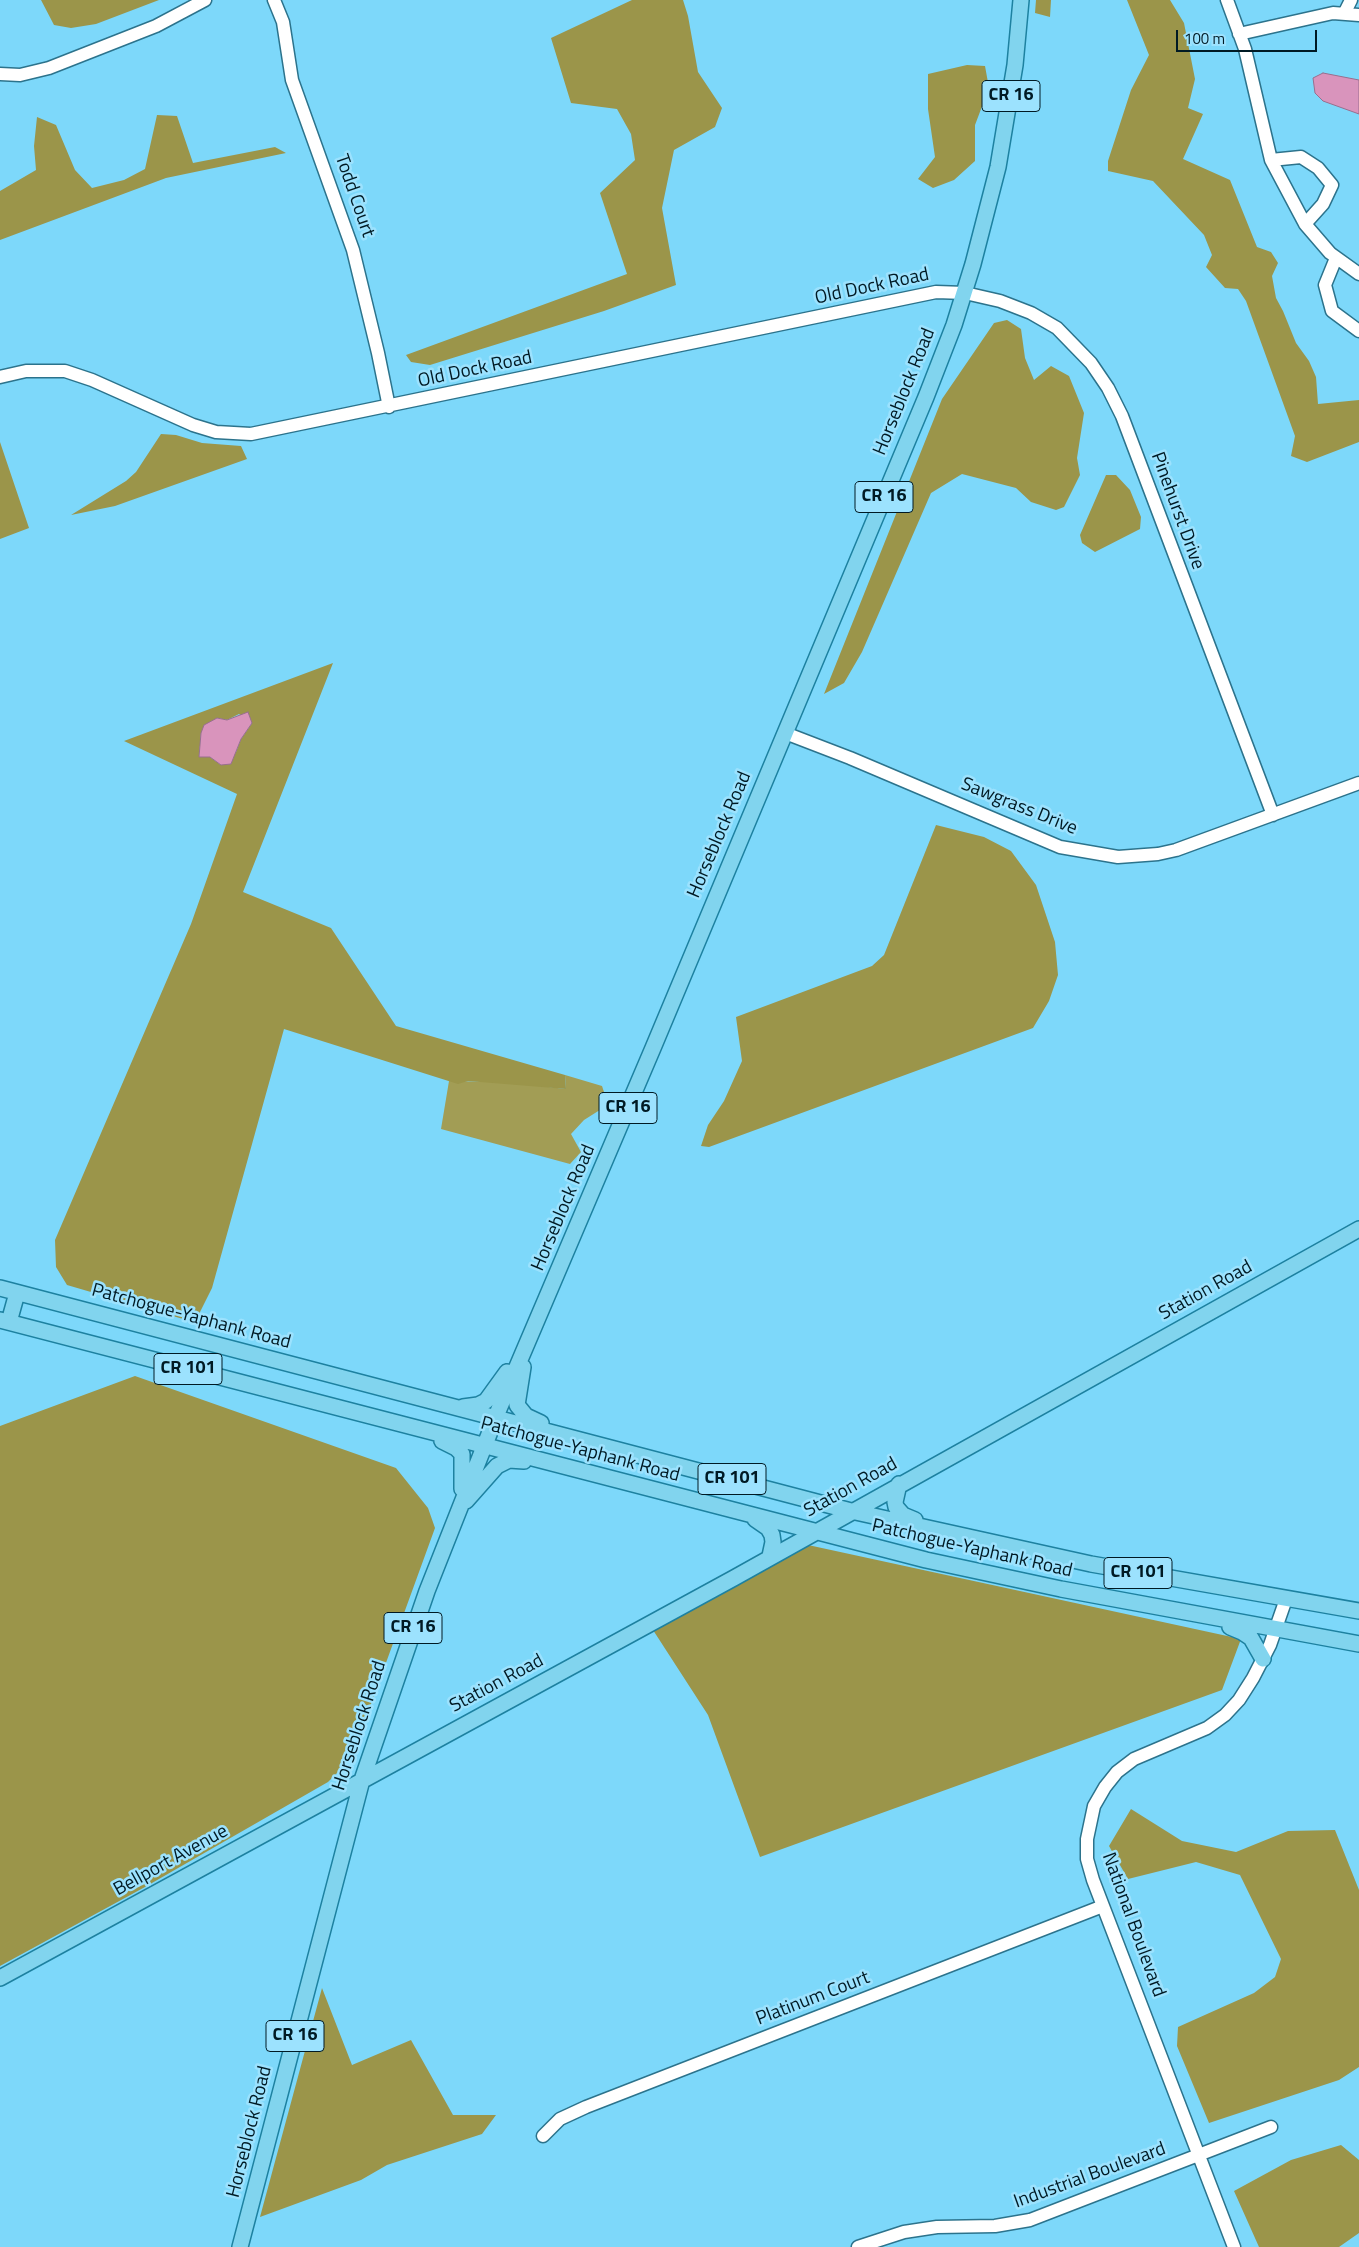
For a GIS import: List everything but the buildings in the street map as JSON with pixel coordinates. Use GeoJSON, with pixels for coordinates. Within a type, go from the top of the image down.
{"type":"FeatureCollection","features":[{"type":"Feature","properties":{"kind":"main road","name":"Horseblock Road"},"geometry":{"type":"LineString","coordinates":[[240,2247],[362,1780],[418,1613],[528,1340],[642,1074],[926,397],[965,293],[1000,157],[1015,65],[1021,0]]}},
{"type":"Feature","properties":{"kind":"main road","name":"Station Road"},"geometry":{"type":"LineString","coordinates":[[362,1780],[814,1532],[1359,1229]]}},
{"type":"Feature","properties":{"kind":"main road","name":"Patchogue-Yaphank Road"},"geometry":{"type":"LineString","coordinates":[[0,1288],[851,1511],[991,1543],[1124,1570],[1359,1611]]}},
{"type":"Feature","properties":{"kind":"main road"},"geometry":{"type":"LineString","coordinates":[[4,1321],[18,1293]]}},
{"type":"Feature","properties":{"kind":"main road","name":"Patchogue-Yaphank Road"},"geometry":{"type":"LineString","coordinates":[[4,1321],[814,1532],[986,1574],[1194,1615],[1359,1644]]}},
{"type":"Feature","properties":{"kind":"main road"},"geometry":{"type":"LineString","coordinates":[[457,1407],[478,1405],[486,1401],[528,1340]]}},
{"type":"Feature","properties":{"kind":"main road"},"geometry":{"type":"LineString","coordinates":[[528,1340],[517,1400],[519,1410],[526,1416],[572,1437]]}},
{"type":"Feature","properties":{"kind":"main road"},"geometry":{"type":"LineString","coordinates":[[412,1427],[460,1450],[463,1465],[460,1506]]}},
{"type":"Feature","properties":{"kind":"main road"},"geometry":{"type":"LineString","coordinates":[[460,1506],[501,1463],[509,1460],[542,1461]]}},
{"type":"Feature","properties":{"kind":"main road"},"geometry":{"type":"LineString","coordinates":[[899,1484],[895,1502],[899,1512],[954,1534]]}},
{"type":"Feature","properties":{"kind":"main road"},"geometry":{"type":"LineString","coordinates":[[747,1514],[770,1531],[773,1542],[770,1556]]}},
{"type":"Feature","properties":{"kind":"main road"},"geometry":{"type":"LineString","coordinates":[[1194,1615],[1247,1634],[1264,1659]]}},
{"type":"Feature","properties":{"kind":"main road","name":"Bellport Avenue"},"geometry":{"type":"LineString","coordinates":[[0,1978],[362,1780]]}},
{"type":"Feature","properties":{"kind":"street"},"geometry":{"type":"LineString","coordinates":[[0,74],[20,75],[49,68],[156,26],[205,0]]}},
{"type":"Feature","properties":{"kind":"street","name":"Todd Court"},"geometry":{"type":"LineString","coordinates":[[274,0],[283,22],[292,80],[352,250],[378,352],[389,407]]}},
{"type":"Feature","properties":{"kind":"street"},"geometry":{"type":"LineString","coordinates":[[1228,0],[1239,34],[1271,160],[1304,224],[1336,258],[1359,274]]}},
{"type":"Feature","properties":{"kind":"street"},"geometry":{"type":"LineString","coordinates":[[1344,14],[1351,0]]}},
{"type":"Feature","properties":{"kind":"street"},"geometry":{"type":"LineString","coordinates":[[1239,34],[1333,13],[1359,15]]}},
{"type":"Feature","properties":{"kind":"street"},"geometry":{"type":"LineString","coordinates":[[1271,160],[1301,157],[1318,168],[1332,185],[1323,204],[1304,224]]}},
{"type":"Feature","properties":{"kind":"street"},"geometry":{"type":"LineString","coordinates":[[1336,258],[1325,285],[1332,311],[1359,331]]}},
{"type":"Feature","properties":{"kind":"street","name":"Old Dock Road"},"geometry":{"type":"LineString","coordinates":[[0,377],[26,371],[65,371],[92,380],[193,425],[216,432],[253,434],[936,292],[965,293]]}},
{"type":"Feature","properties":{"kind":"street","name":"Pinehurst Drive"},"geometry":{"type":"LineString","coordinates":[[965,293],[1016,306],[1050,324],[1079,350],[1108,388],[1130,440],[1273,815]]}},
{"type":"Feature","properties":{"kind":"street","name":"Sawgrass Drive"},"geometry":{"type":"LineString","coordinates":[[784,732],[893,776],[1034,837],[1060,847],[1099,855],[1158,854],[1191,845],[1359,783]]}},
{"type":"Feature","properties":{"kind":"street","name":"National Boulevard"},"geometry":{"type":"LineString","coordinates":[[1234,2247],[1103,1906],[1090,1870],[1086,1848],[1090,1817],[1098,1797],[1111,1779],[1126,1765],[1144,1755],[1196,1733],[1221,1718],[1239,1700],[1264,1659],[1286,1599]]}},
{"type":"Feature","properties":{"kind":"street","name":"Platinum Court"},"geometry":{"type":"LineString","coordinates":[[543,2136],[560,2119],[586,2107],[1103,1906]]}},
{"type":"Feature","properties":{"kind":"street","name":"Industrial Boulevard"},"geometry":{"type":"LineString","coordinates":[[858,2247],[904,2232],[937,2227],[995,2226],[1030,2220],[1271,2127]]}},
{"type":"Feature","properties":{"kind":"shaded area"},"geometry":{"type":"Polygon","coordinates":[[[41,0],[159,0],[96,24],[71,28],[54,25],[41,0]]]}},
{"type":"Feature","properties":{"kind":"shaded area"},"geometry":{"type":"Polygon","coordinates":[[[632,0],[683,0],[688,16],[698,72],[722,108],[715,127],[674,150],[662,208],[676,285],[604,311],[430,365],[411,362],[406,355],[627,274],[600,193],[635,160],[631,134],[617,109],[571,103],[551,38],[632,0]]]}},
{"type":"Feature","properties":{"kind":"shaded area"},"geometry":{"type":"Polygon","coordinates":[[[1036,0],[1051,0],[1050,17],[1035,13],[1036,0]]]}},
{"type":"Feature","properties":{"kind":"shaded area"},"geometry":{"type":"Polygon","coordinates":[[[1127,0],[1170,0],[1184,23],[1195,79],[1188,108],[1203,114],[1183,159],[1230,180],[1257,247],[1271,252],[1278,263],[1272,276],[1276,298],[1296,343],[1309,361],[1316,377],[1318,404],[1359,400],[1359,442],[1307,462],[1291,456],[1295,436],[1246,301],[1238,289],[1225,288],[1206,267],[1212,255],[1204,235],[1153,181],[1108,171],[1108,161],[1131,90],[1149,55],[1127,0]]]}},
{"type":"Feature","properties":{"kind":"shaded area"},"geometry":{"type":"Polygon","coordinates":[[[967,65],[985,66],[989,88],[975,125],[975,161],[954,180],[933,188],[918,179],[935,157],[928,109],[928,74],[967,65]]]}},
{"type":"Feature","properties":{"kind":"shaded area"},"geometry":{"type":"Polygon","coordinates":[[[1323,73],[1359,80],[1359,114],[1323,101],[1315,93],[1313,78],[1323,73]]]}},
{"type":"Feature","properties":{"kind":"shaded area"},"geometry":{"type":"Polygon","coordinates":[[[157,115],[177,116],[193,163],[275,147],[286,153],[166,178],[0,240],[0,191],[36,170],[34,146],[37,117],[56,125],[75,170],[92,188],[124,180],[145,169],[157,115]]]}},
{"type":"Feature","properties":{"kind":"shaded area"},"geometry":{"type":"Polygon","coordinates":[[[1007,320],[1021,329],[1025,358],[1034,380],[1051,366],[1069,376],[1084,413],[1077,458],[1080,475],[1064,507],[1056,510],[1031,502],[1016,488],[962,474],[931,493],[862,652],[844,683],[824,694],[942,399],[994,323],[1007,320]]]}},
{"type":"Feature","properties":{"kind":"shaded area"},"geometry":{"type":"Polygon","coordinates":[[[161,434],[176,435],[202,443],[241,446],[247,459],[115,506],[71,515],[126,481],[136,472],[161,434]]]}},
{"type":"Feature","properties":{"kind":"shaded area"},"geometry":{"type":"Polygon","coordinates":[[[0,442],[29,528],[0,539],[0,442]]]}},
{"type":"Feature","properties":{"kind":"shaded area"},"geometry":{"type":"Polygon","coordinates":[[[1106,475],[1116,475],[1130,490],[1141,517],[1140,529],[1095,552],[1082,543],[1080,535],[1106,475]]]}},
{"type":"Feature","properties":{"kind":"shaded area"},"geometry":{"type":"Polygon","coordinates":[[[333,663],[243,892],[331,928],[396,1026],[565,1075],[566,1089],[468,1081],[458,1084],[284,1029],[212,1288],[197,1318],[183,1319],[67,1285],[56,1267],[55,1240],[191,924],[237,794],[124,741],[333,663]],[[239,714],[227,720],[217,718],[201,733],[199,757],[210,757],[221,765],[236,752],[241,739],[252,723],[239,714]]]}},
{"type":"Feature","properties":{"kind":"shaded area"},"geometry":{"type":"Polygon","coordinates":[[[248,712],[252,723],[241,739],[231,764],[221,765],[210,757],[199,757],[201,733],[204,725],[217,718],[227,720],[248,712]]]}},
{"type":"Feature","properties":{"kind":"shaded area"},"geometry":{"type":"Polygon","coordinates":[[[936,825],[984,837],[1011,851],[1036,885],[1055,942],[1058,975],[1049,1001],[1033,1028],[709,1147],[701,1146],[708,1125],[724,1101],[742,1061],[736,1017],[872,966],[884,955],[936,825]]]}},
{"type":"Feature","properties":{"kind":"shaded area"},"geometry":{"type":"Polygon","coordinates":[[[565,1075],[602,1086],[605,1095],[603,1108],[584,1120],[571,1134],[581,1152],[570,1164],[441,1129],[449,1081],[504,1082],[566,1089],[565,1075]]]}},
{"type":"Feature","properties":{"kind":"shaded area"},"geometry":{"type":"Polygon","coordinates":[[[135,1376],[396,1468],[428,1508],[435,1528],[351,1759],[328,1782],[145,1887],[0,1966],[0,1426],[135,1376]]]}},
{"type":"Feature","properties":{"kind":"shaded area"},"geometry":{"type":"Polygon","coordinates":[[[808,1545],[1241,1639],[1222,1690],[760,1857],[708,1715],[653,1630],[808,1545]]]}},
{"type":"Feature","properties":{"kind":"shaded area"},"geometry":{"type":"Polygon","coordinates":[[[1131,1809],[1182,1841],[1236,1852],[1288,1831],[1335,1830],[1359,1890],[1359,2067],[1339,2080],[1209,2123],[1177,2046],[1178,2027],[1254,1993],[1275,1977],[1281,1959],[1240,1875],[1196,1862],[1128,1879],[1109,1846],[1131,1809]]]}},
{"type":"Feature","properties":{"kind":"shaded area"},"geometry":{"type":"Polygon","coordinates":[[[322,1988],[352,2065],[411,2040],[453,2115],[496,2115],[482,2134],[387,2165],[361,2180],[260,2217],[322,1988]]]}},
{"type":"Feature","properties":{"kind":"shaded area"},"geometry":{"type":"Polygon","coordinates":[[[1341,2145],[1359,2160],[1359,2233],[1339,2247],[1259,2247],[1234,2191],[1291,2160],[1341,2145]]]}}]}
